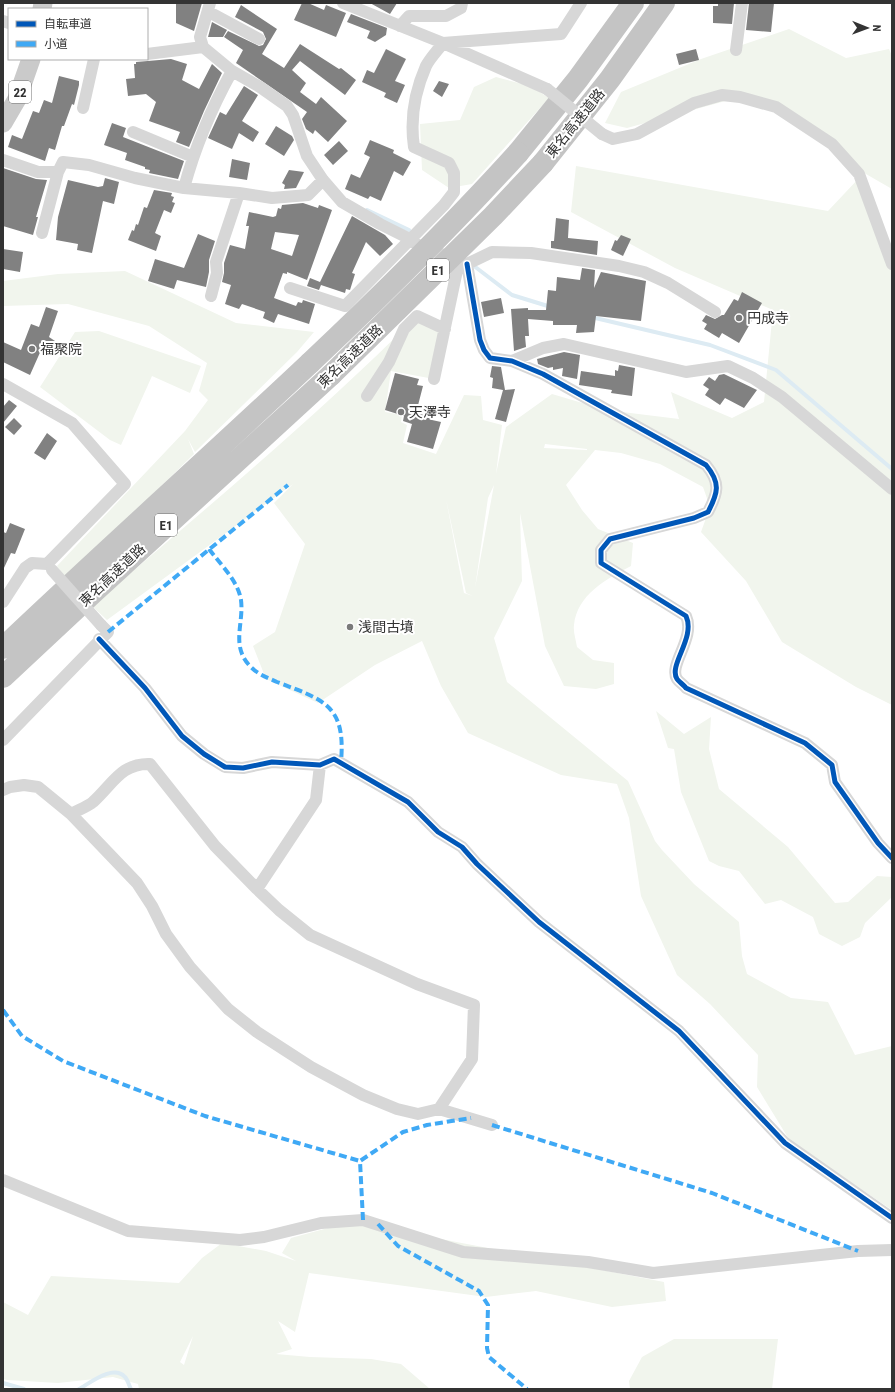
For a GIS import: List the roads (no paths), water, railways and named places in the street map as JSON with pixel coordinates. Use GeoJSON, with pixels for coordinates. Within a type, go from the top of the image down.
{"type":"FeatureCollection","features":[{"type":"Feature","properties":{"kind":"highway","name":"東名高速道路"},"geometry":{"type":"LineString","coordinates":[[3,648],[98,557],[215,453],[372,304],[464,212],[518,153],[578,79],[633,3]]}},
{"type":"Feature","properties":{"kind":"highway","name":"東名高速道路"},"geometry":{"type":"LineString","coordinates":[[3,677],[331,375],[493,216],[543,163],[610,79],[664,3]]}},
{"type":"Feature","properties":{"kind":"main road","name":"22"},"geometry":{"type":"LineString","coordinates":[[3,123],[17,99],[32,60]]}},
{"type":"Feature","properties":{"kind":"street"},"geometry":{"type":"LineString","coordinates":[[343,3],[547,88],[602,134],[613,139],[637,134],[694,103],[722,95],[740,97],[776,107],[832,144],[859,174],[892,264]]}},
{"type":"Feature","properties":{"kind":"street"},"geometry":{"type":"LineString","coordinates":[[400,26],[409,16],[446,16],[461,8],[462,3]]}},
{"type":"Feature","properties":{"kind":"street"},"geometry":{"type":"LineString","coordinates":[[290,288],[345,306],[444,205],[454,192],[454,173],[449,163],[414,147],[412,134],[415,98],[427,65],[444,44],[561,34],[581,3]]}},
{"type":"Feature","properties":{"kind":"street"},"geometry":{"type":"LineString","coordinates":[[736,50],[742,3]]}},
{"type":"Feature","properties":{"kind":"street"},"geometry":{"type":"LineString","coordinates":[[259,39],[209,8],[200,37],[203,47],[232,71],[260,87],[288,106],[293,115],[307,156],[323,180],[342,202],[410,239],[418,245],[463,263],[492,252],[531,253],[619,266],[644,272],[668,283],[716,312]]}},
{"type":"Feature","properties":{"kind":"street"},"geometry":{"type":"LineString","coordinates":[[148,54],[203,47]]}},
{"type":"Feature","properties":{"kind":"street"},"geometry":{"type":"LineString","coordinates":[[83,108],[94,60]]}},
{"type":"Feature","properties":{"kind":"street"},"geometry":{"type":"LineString","coordinates":[[184,188],[192,157],[215,102],[232,71]]}},
{"type":"Feature","properties":{"kind":"street"},"geometry":{"type":"LineString","coordinates":[[133,132],[192,157]]}},
{"type":"Feature","properties":{"kind":"street"},"geometry":{"type":"LineString","coordinates":[[3,160],[38,172],[58,172]]}},
{"type":"Feature","properties":{"kind":"street"},"geometry":{"type":"LineString","coordinates":[[42,233],[58,172],[63,162],[89,165],[135,178],[184,188],[239,193],[272,198],[308,195],[323,180]]}},
{"type":"Feature","properties":{"kind":"street"},"geometry":{"type":"LineString","coordinates":[[211,296],[217,273],[216,262],[239,193]]}},
{"type":"Feature","properties":{"kind":"street"},"geometry":{"type":"LineString","coordinates":[[434,379],[445,329],[463,263]]}},
{"type":"Feature","properties":{"kind":"street"},"geometry":{"type":"LineString","coordinates":[[463,263],[484,350],[490,358],[512,362],[570,388],[706,465],[714,474],[717,489],[708,512],[694,518],[610,539],[601,550],[601,563],[686,616],[690,624],[684,648],[675,667],[677,678],[686,688],[805,743],[823,756],[832,765],[835,782],[878,843],[892,858]]}},
{"type":"Feature","properties":{"kind":"street"},"geometry":{"type":"LineString","coordinates":[[367,396],[389,362],[404,329],[417,316],[445,329]]}},
{"type":"Feature","properties":{"kind":"street"},"geometry":{"type":"LineString","coordinates":[[512,362],[543,348],[564,344],[686,372],[728,366],[753,378],[782,397],[892,489]]}},
{"type":"Feature","properties":{"kind":"street"},"geometry":{"type":"LineString","coordinates":[[3,384],[72,423],[125,484],[50,567]]}},
{"type":"Feature","properties":{"kind":"street"},"geometry":{"type":"LineString","coordinates":[[3,740],[99,639],[108,632],[50,567],[32,563],[25,568],[4,599]]}},
{"type":"Feature","properties":{"kind":"street"},"geometry":{"type":"LineString","coordinates":[[99,639],[145,688],[182,736],[204,754],[225,767],[243,768],[272,762],[320,766],[334,759],[408,802],[438,832],[462,847],[477,864],[539,922],[679,1031],[785,1143],[892,1218]]}},
{"type":"Feature","properties":{"kind":"street"},"geometry":{"type":"LineString","coordinates":[[71,814],[92,804],[126,768],[139,764],[150,764],[215,846],[279,910],[310,934],[417,984],[474,1005],[472,1059],[439,1109]]}},
{"type":"Feature","properties":{"kind":"street"},"geometry":{"type":"LineString","coordinates":[[257,889],[316,800],[320,766]]}},
{"type":"Feature","properties":{"kind":"street"},"geometry":{"type":"LineString","coordinates":[[3,790],[10,787],[24,785],[38,787],[71,814],[137,883],[152,906],[166,934],[190,967],[228,1009],[257,1032],[311,1067],[363,1096],[397,1109],[418,1114],[439,1109],[492,1125]]}},
{"type":"Feature","properties":{"kind":"street"},"geometry":{"type":"LineString","coordinates":[[3,1180],[128,1231],[240,1240],[264,1237],[321,1223],[363,1220],[463,1252],[588,1262],[654,1273],[858,1251],[892,1250]]}},
{"type":"Feature","properties":{"kind":"waterway"},"geometry":{"type":"LineString","coordinates":[[367,210],[409,230]]}},
{"type":"Feature","properties":{"kind":"waterway"},"geometry":{"type":"LineString","coordinates":[[474,266],[512,295],[551,307]]}},
{"type":"Feature","properties":{"kind":"waterway"},"geometry":{"type":"LineString","coordinates":[[591,317],[710,345],[776,370],[892,469]]}},
{"type":"Feature","properties":{"kind":"waterway"},"geometry":{"type":"LineString","coordinates":[[79,1389],[95,1379],[114,1373],[125,1377],[131,1389]]}},
{"type":"Feature","properties":{"kind":"waterway"},"geometry":{"type":"LineString","coordinates":[[3,1383],[24,1389]]}},
{"type":"Feature","properties":{"kind":"place","name":"円成寺"},"geometry":{"type":"Point","coordinates":[739,318]}},
{"type":"Feature","properties":{"kind":"place","name":"福聚院"},"geometry":{"type":"Point","coordinates":[32,349]}},
{"type":"Feature","properties":{"kind":"place","name":"天澤寺"},"geometry":{"type":"Point","coordinates":[401,412]}},
{"type":"Feature","properties":{"kind":"place","name":"浅間古墳"},"geometry":{"type":"Point","coordinates":[350,627]}}]}
